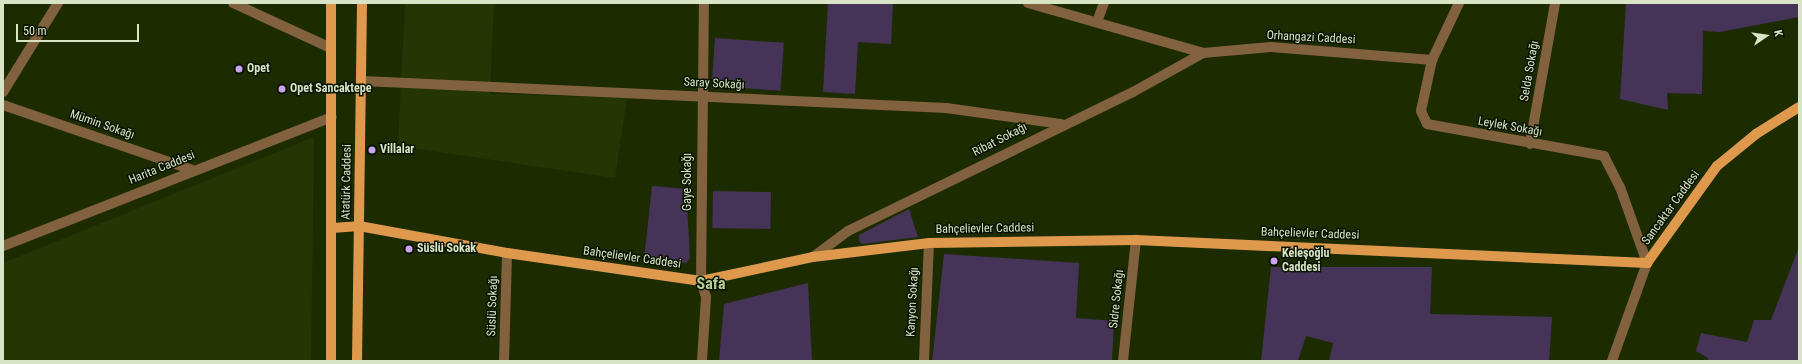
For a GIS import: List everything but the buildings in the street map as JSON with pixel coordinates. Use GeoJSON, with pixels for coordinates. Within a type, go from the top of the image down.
{"type":"FeatureCollection","features":[{"type":"Feature","properties":{"kind":"main road","name":"Atatürk Caddesi"},"geometry":{"type":"LineString","coordinates":[[331,3],[331,361]]}},
{"type":"Feature","properties":{"kind":"main road","name":"Atatürk Caddesi"},"geometry":{"type":"LineString","coordinates":[[357,361],[363,81],[362,3]]}},
{"type":"Feature","properties":{"kind":"main road","name":"Sancaktar Caddesi"},"geometry":{"type":"LineString","coordinates":[[1647,263],[1717,166],[1756,134],[1799,107]]}},
{"type":"Feature","properties":{"kind":"main road","name":"Bahçelievler Caddesi"},"geometry":{"type":"LineString","coordinates":[[332,228],[359,226],[507,253],[701,282],[813,257],[929,243],[1136,240],[1647,263]]}},
{"type":"Feature","properties":{"kind":"street"},"geometry":{"type":"LineString","coordinates":[[3,92],[58,3]]}},
{"type":"Feature","properties":{"kind":"street"},"geometry":{"type":"LineString","coordinates":[[233,3],[331,48]]}},
{"type":"Feature","properties":{"kind":"street","name":"Gaye Sokağı"},"geometry":{"type":"LineString","coordinates":[[702,361],[706,297],[701,282],[701,96],[704,3]]}},
{"type":"Feature","properties":{"kind":"street","name":"Orhangazi Caddesi"},"geometry":{"type":"LineString","coordinates":[[1028,3],[1203,53],[1271,48],[1432,60]]}},
{"type":"Feature","properties":{"kind":"street"},"geometry":{"type":"LineString","coordinates":[[1097,22],[1104,3]]}},
{"type":"Feature","properties":{"kind":"street","name":"Leylek Sokağı"},"geometry":{"type":"LineString","coordinates":[[1459,3],[1432,60],[1421,111],[1427,124],[1530,144],[1604,156],[1620,187],[1647,263]]}},
{"type":"Feature","properties":{"kind":"street","name":"Selda Sokağı"},"geometry":{"type":"LineString","coordinates":[[1530,144],[1555,3]]}},
{"type":"Feature","properties":{"kind":"street","name":"Ribat Sokağı"},"geometry":{"type":"LineString","coordinates":[[813,257],[848,231],[1062,124],[1133,92],[1203,53]]}},
{"type":"Feature","properties":{"kind":"street","name":"Saray Sokağı"},"geometry":{"type":"LineString","coordinates":[[363,81],[946,108],[1062,124]]}},
{"type":"Feature","properties":{"kind":"street","name":"Mümin Sokağı"},"geometry":{"type":"LineString","coordinates":[[3,105],[193,170]]}},
{"type":"Feature","properties":{"kind":"street","name":"Harita Caddesi"},"geometry":{"type":"LineString","coordinates":[[3,246],[193,170],[332,117]]}},
{"type":"Feature","properties":{"kind":"street","name":"Sidre Sokağı"},"geometry":{"type":"LineString","coordinates":[[1123,361],[1136,240]]}},
{"type":"Feature","properties":{"kind":"street","name":"Kanyon Sokağı"},"geometry":{"type":"LineString","coordinates":[[924,361],[929,243]]}},
{"type":"Feature","properties":{"kind":"street","name":"Süslü Sokağı"},"geometry":{"type":"LineString","coordinates":[[504,361],[507,253]]}},
{"type":"Feature","properties":{"kind":"street","name":"Sancaktar Caddesi"},"geometry":{"type":"LineString","coordinates":[[1612,361],[1647,263]]}},
{"type":"Feature","properties":{"kind":"shaded area"},"geometry":{"type":"Polygon","coordinates":[[[405,3],[494,3],[490,94],[627,98],[615,178],[398,146],[405,3]]]}},
{"type":"Feature","properties":{"kind":"shaded area"},"geometry":{"type":"Polygon","coordinates":[[[828,3],[893,3],[891,44],[858,42],[855,94],[823,92],[828,3]]]}},
{"type":"Feature","properties":{"kind":"shaded area"},"geometry":{"type":"Polygon","coordinates":[[[1626,3],[1799,3],[1799,17],[1720,32],[1703,31],[1702,94],[1667,93],[1668,110],[1620,99],[1626,3]]]}},
{"type":"Feature","properties":{"kind":"shaded area"},"geometry":{"type":"Polygon","coordinates":[[[715,38],[784,43],[780,91],[712,86],[715,38]]]}},
{"type":"Feature","properties":{"kind":"shaded area"},"geometry":{"type":"Polygon","coordinates":[[[314,137],[311,361],[3,361],[3,263],[314,137]]]}},
{"type":"Feature","properties":{"kind":"shaded area"},"geometry":{"type":"Polygon","coordinates":[[[652,186],[686,189],[690,258],[686,263],[644,259],[652,186]]]}},
{"type":"Feature","properties":{"kind":"shaded area"},"geometry":{"type":"Polygon","coordinates":[[[713,191],[771,192],[770,229],[712,228],[713,191]]]}},
{"type":"Feature","properties":{"kind":"shaded area"},"geometry":{"type":"Polygon","coordinates":[[[909,209],[918,237],[862,244],[859,241],[859,235],[909,209]]]}},
{"type":"Feature","properties":{"kind":"shaded area"},"geometry":{"type":"Polygon","coordinates":[[[1799,247],[1799,361],[1707,361],[1708,358],[1696,351],[1701,333],[1747,342],[1754,320],[1771,320],[1799,247]]]}},
{"type":"Feature","properties":{"kind":"shaded area"},"geometry":{"type":"Polygon","coordinates":[[[944,254],[1079,263],[1076,318],[1114,321],[1112,361],[932,361],[944,254]]]}},
{"type":"Feature","properties":{"kind":"shaded area"},"geometry":{"type":"Polygon","coordinates":[[[1271,267],[1432,267],[1430,314],[1552,317],[1549,361],[1329,361],[1333,343],[1306,336],[1298,361],[1261,361],[1271,267]]]}},
{"type":"Feature","properties":{"kind":"shaded area"},"geometry":{"type":"Polygon","coordinates":[[[808,283],[812,361],[719,361],[724,304],[808,283]]]}},
{"type":"Feature","properties":{"kind":"place","name":"Opet"},"geometry":{"type":"Point","coordinates":[239,69]}},
{"type":"Feature","properties":{"kind":"place","name":"Opet Sancaktepe"},"geometry":{"type":"Point","coordinates":[282,89]}},
{"type":"Feature","properties":{"kind":"place","name":"Villalar"},"geometry":{"type":"Point","coordinates":[372,150]}},
{"type":"Feature","properties":{"kind":"place","name":"Süslü Sokak"},"geometry":{"type":"Point","coordinates":[409,249]}},
{"type":"Feature","properties":{"kind":"place","name":"Keleşoğlu Caddesi"},"geometry":{"type":"Point","coordinates":[1274,261]}},
{"type":"Feature","properties":{"kind":"district","name":"Safa"},"geometry":{"type":"Point","coordinates":[711,284]}}]}
